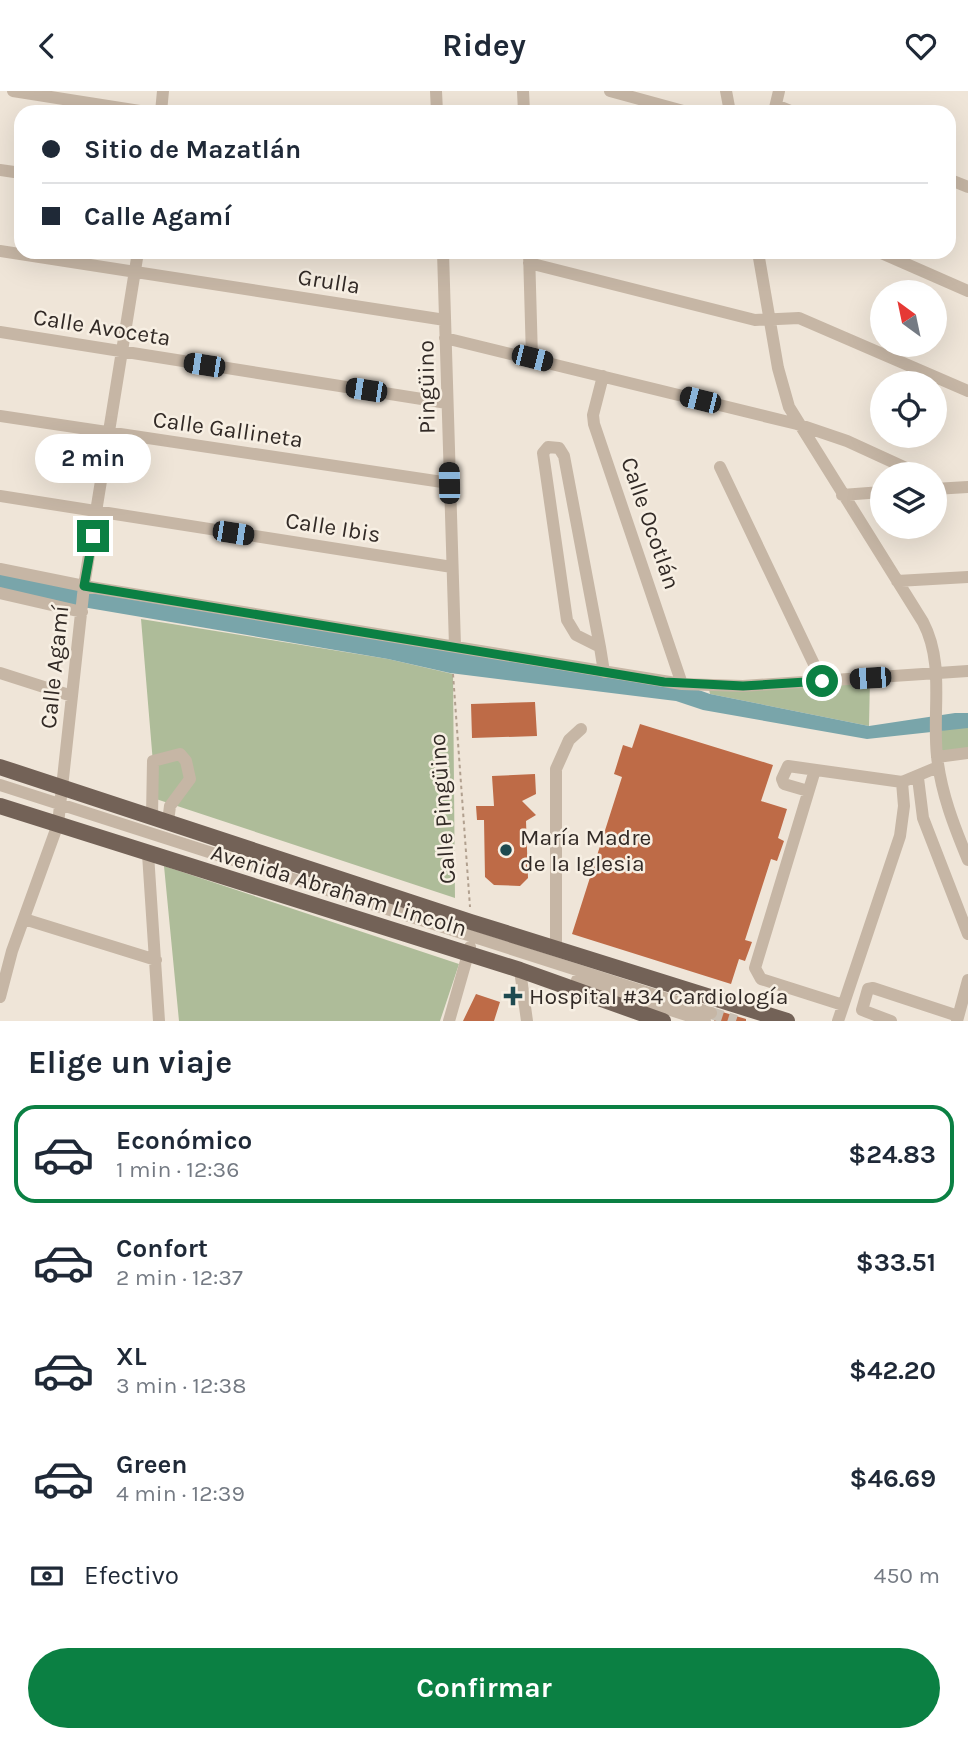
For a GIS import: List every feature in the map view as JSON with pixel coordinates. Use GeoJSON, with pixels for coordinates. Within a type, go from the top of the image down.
{"type":"FeatureCollection","features":[{"type":"Feature","properties":{"kind":"main road"},"geometry":{"type":"LineString","coordinates":[[0,767],[160,819],[470,940],[556,947],[787,1021]]}},
{"type":"Feature","properties":{"kind":"main road","name":"Avenida Abraham Lincoln"},"geometry":{"type":"LineString","coordinates":[[0,806],[59,814],[148,854],[470,940],[520,971],[663,1021]]}},
{"type":"Feature","properties":{"kind":"street"},"geometry":{"type":"LineString","coordinates":[[13,91],[102,105]]}},
{"type":"Feature","properties":{"kind":"street"},"geometry":{"type":"LineString","coordinates":[[610,91],[661,105]]}},
{"type":"Feature","properties":{"kind":"street","name":"Grulla"},"geometry":{"type":"LineString","coordinates":[[51,259],[445,320]]}},
{"type":"Feature","properties":{"kind":"street","name":"Calle Agamí"},"geometry":{"type":"LineString","coordinates":[[0,997],[59,814],[84,589],[137,259]]}},
{"type":"Feature","properties":{"kind":"street","name":"Pingüino"},"geometry":{"type":"LineString","coordinates":[[443,259],[455,646]]}},
{"type":"Feature","properties":{"kind":"street"},"geometry":{"type":"LineString","coordinates":[[529,259],[532,358]]}},
{"type":"Feature","properties":{"kind":"street"},"geometry":{"type":"LineString","coordinates":[[536,259],[754,320],[790,317],[809,321],[968,391]]}},
{"type":"Feature","properties":{"kind":"street"},"geometry":{"type":"LineString","coordinates":[[759,259],[784,391],[797,424],[930,635],[937,673],[934,714],[938,762],[950,815],[968,860]]}},
{"type":"Feature","properties":{"kind":"street"},"geometry":{"type":"LineString","coordinates":[[895,259],[968,291]]}},
{"type":"Feature","properties":{"kind":"street","name":"Calle Avoceta"},"geometry":{"type":"LineString","coordinates":[[0,332],[447,403]]}},
{"type":"Feature","properties":{"kind":"street"},"geometry":{"type":"LineString","coordinates":[[445,338],[797,424],[847,441],[893,462]]}},
{"type":"Feature","properties":{"kind":"street","name":"Calle Ocotlán"},"geometry":{"type":"LineString","coordinates":[[603,376],[593,415],[594,424],[682,684]]}},
{"type":"Feature","properties":{"kind":"street","name":"Calle Gallineta"},"geometry":{"type":"LineString","coordinates":[[0,416],[449,483]]}},
{"type":"Feature","properties":{"kind":"street"},"geometry":{"type":"LineString","coordinates":[[600,647],[581,639],[569,625],[543,453],[548,447],[555,446],[564,456],[600,647],[604,672]]}},
{"type":"Feature","properties":{"kind":"street"},"geometry":{"type":"LineString","coordinates":[[720,467],[822,681]]}},
{"type":"Feature","properties":{"kind":"street"},"geometry":{"type":"LineString","coordinates":[[947,489],[968,487]]}},
{"type":"Feature","properties":{"kind":"street"},"geometry":{"type":"LineString","coordinates":[[842,495],[870,493]]}},
{"type":"Feature","properties":{"kind":"street","name":"Calle Ibis"},"geometry":{"type":"LineString","coordinates":[[0,496],[452,567]]}},
{"type":"Feature","properties":{"kind":"street"},"geometry":{"type":"LineString","coordinates":[[556,544],[580,543]]}},
{"type":"Feature","properties":{"kind":"street"},"geometry":{"type":"LineString","coordinates":[[0,569],[84,589],[682,684],[743,686],[968,671]]}},
{"type":"Feature","properties":{"kind":"street"},"geometry":{"type":"LineString","coordinates":[[897,581],[968,577]]}},
{"type":"Feature","properties":{"kind":"street"},"geometry":{"type":"LineString","coordinates":[[0,593],[82,610]]}},
{"type":"Feature","properties":{"kind":"street"},"geometry":{"type":"LineString","coordinates":[[0,673],[72,696]]}},
{"type":"Feature","properties":{"kind":"street"},"geometry":{"type":"LineString","coordinates":[[556,947],[556,769],[569,740],[581,729]]}},
{"type":"Feature","properties":{"kind":"street"},"geometry":{"type":"LineString","coordinates":[[808,792],[787,785],[782,779],[790,765],[902,782],[918,778],[938,762],[968,753]]}},
{"type":"Feature","properties":{"kind":"street"},"geometry":{"type":"LineString","coordinates":[[180,754],[186,761],[190,779],[160,819],[153,761],[180,754]]}},
{"type":"Feature","properties":{"kind":"street"},"geometry":{"type":"LineString","coordinates":[[815,769],[755,968],[761,979],[843,1005]]}},
{"type":"Feature","properties":{"kind":"street"},"geometry":{"type":"LineString","coordinates":[[918,778],[923,818],[968,934]]}},
{"type":"Feature","properties":{"kind":"street"},"geometry":{"type":"LineString","coordinates":[[838,1021],[900,836],[904,806],[902,782]]}},
{"type":"Feature","properties":{"kind":"street"},"geometry":{"type":"LineString","coordinates":[[0,785],[59,814]]}},
{"type":"Feature","properties":{"kind":"street"},"geometry":{"type":"LineString","coordinates":[[0,793],[59,814],[470,940],[708,1017]]}},
{"type":"Feature","properties":{"kind":"street"},"geometry":{"type":"LineString","coordinates":[[148,854],[159,1021]]}},
{"type":"Feature","properties":{"kind":"street"},"geometry":{"type":"LineString","coordinates":[[24,919],[156,960]]}},
{"type":"Feature","properties":{"kind":"street"},"geometry":{"type":"LineString","coordinates":[[449,1021],[470,940]]}},
{"type":"Feature","properties":{"kind":"street"},"geometry":{"type":"LineString","coordinates":[[520,971],[527,1021]]}},
{"type":"Feature","properties":{"kind":"street"},"geometry":{"type":"LineString","coordinates":[[891,1021],[862,1010],[868,989],[873,988],[957,1019],[967,985]]}},
{"type":"Feature","properties":{"kind":"path","name":"Calle Pingüino"},"geometry":{"type":"LineString","coordinates":[[453,674],[470,940]]}},
{"type":"Feature","properties":{"kind":"green space"},"geometry":{"type":"Polygon","coordinates":[[[141,619],[388,659],[453,674],[455,898],[156,799],[141,619]]]}},
{"type":"Feature","properties":{"kind":"green space"},"geometry":{"type":"Polygon","coordinates":[[[870,678],[869,726],[710,694],[708,685],[870,678]]]}},
{"type":"Feature","properties":{"kind":"green space"},"geometry":{"type":"Polygon","coordinates":[[[957,727],[968,728],[968,753],[937,757],[935,732],[957,727]]]}},
{"type":"Feature","properties":{"kind":"green space"},"geometry":{"type":"Polygon","coordinates":[[[164,866],[459,964],[440,1021],[179,1021],[164,866]]]}},
{"type":"Feature","properties":{"kind":"water"},"geometry":{"type":"Polygon","coordinates":[[[0,569],[682,684],[710,694],[869,726],[968,713],[968,728],[867,739],[703,710],[676,701],[450,673],[388,659],[0,593],[0,569]]]}},
{"type":"Feature","properties":{"kind":"building"},"geometry":{"type":"Polygon","coordinates":[[[535,702],[537,736],[472,738],[471,704],[535,702]]]}},
{"type":"Feature","properties":{"kind":"building"},"geometry":{"type":"Polygon","coordinates":[[[640,724],[773,765],[761,801],[787,809],[778,838],[784,841],[777,861],[771,859],[745,940],[752,942],[745,961],[739,959],[731,984],[572,934],[622,777],[614,774],[623,745],[632,748],[640,724]]]}},
{"type":"Feature","properties":{"kind":"building"},"geometry":{"type":"Polygon","coordinates":[[[535,774],[536,794],[522,801],[536,815],[526,821],[528,878],[520,886],[494,885],[485,877],[484,820],[477,820],[476,806],[494,806],[492,776],[535,774]]]}},
{"type":"Feature","properties":{"kind":"building"},"geometry":{"type":"Polygon","coordinates":[[[476,994],[500,1002],[494,1021],[463,1021],[476,994]]]}},
{"type":"Feature","properties":{"kind":"building"},"geometry":{"type":"Polygon","coordinates":[[[719,1011],[746,1019],[746,1021],[714,1021],[719,1011]]]}},
{"type":"Feature","properties":{"kind":"tunnel"},"geometry":{"type":"LineString","coordinates":[[711,1013],[736,1021]]}},
{"type":"Feature","properties":{"kind":"place","name":"María Madre de la Iglesia"},"geometry":{"type":"Point","coordinates":[506,850]}},
{"type":"Feature","properties":{"kind":"place","name":"Hospital #34 Cardiología"},"geometry":{"type":"Point","coordinates":[513,996]}},
{"type":"Feature","properties":{"kind":"route"},"geometry":{"type":"LineString","coordinates":[[93,536],[84,586],[664,682],[743,686],[822,681]]}}]}
